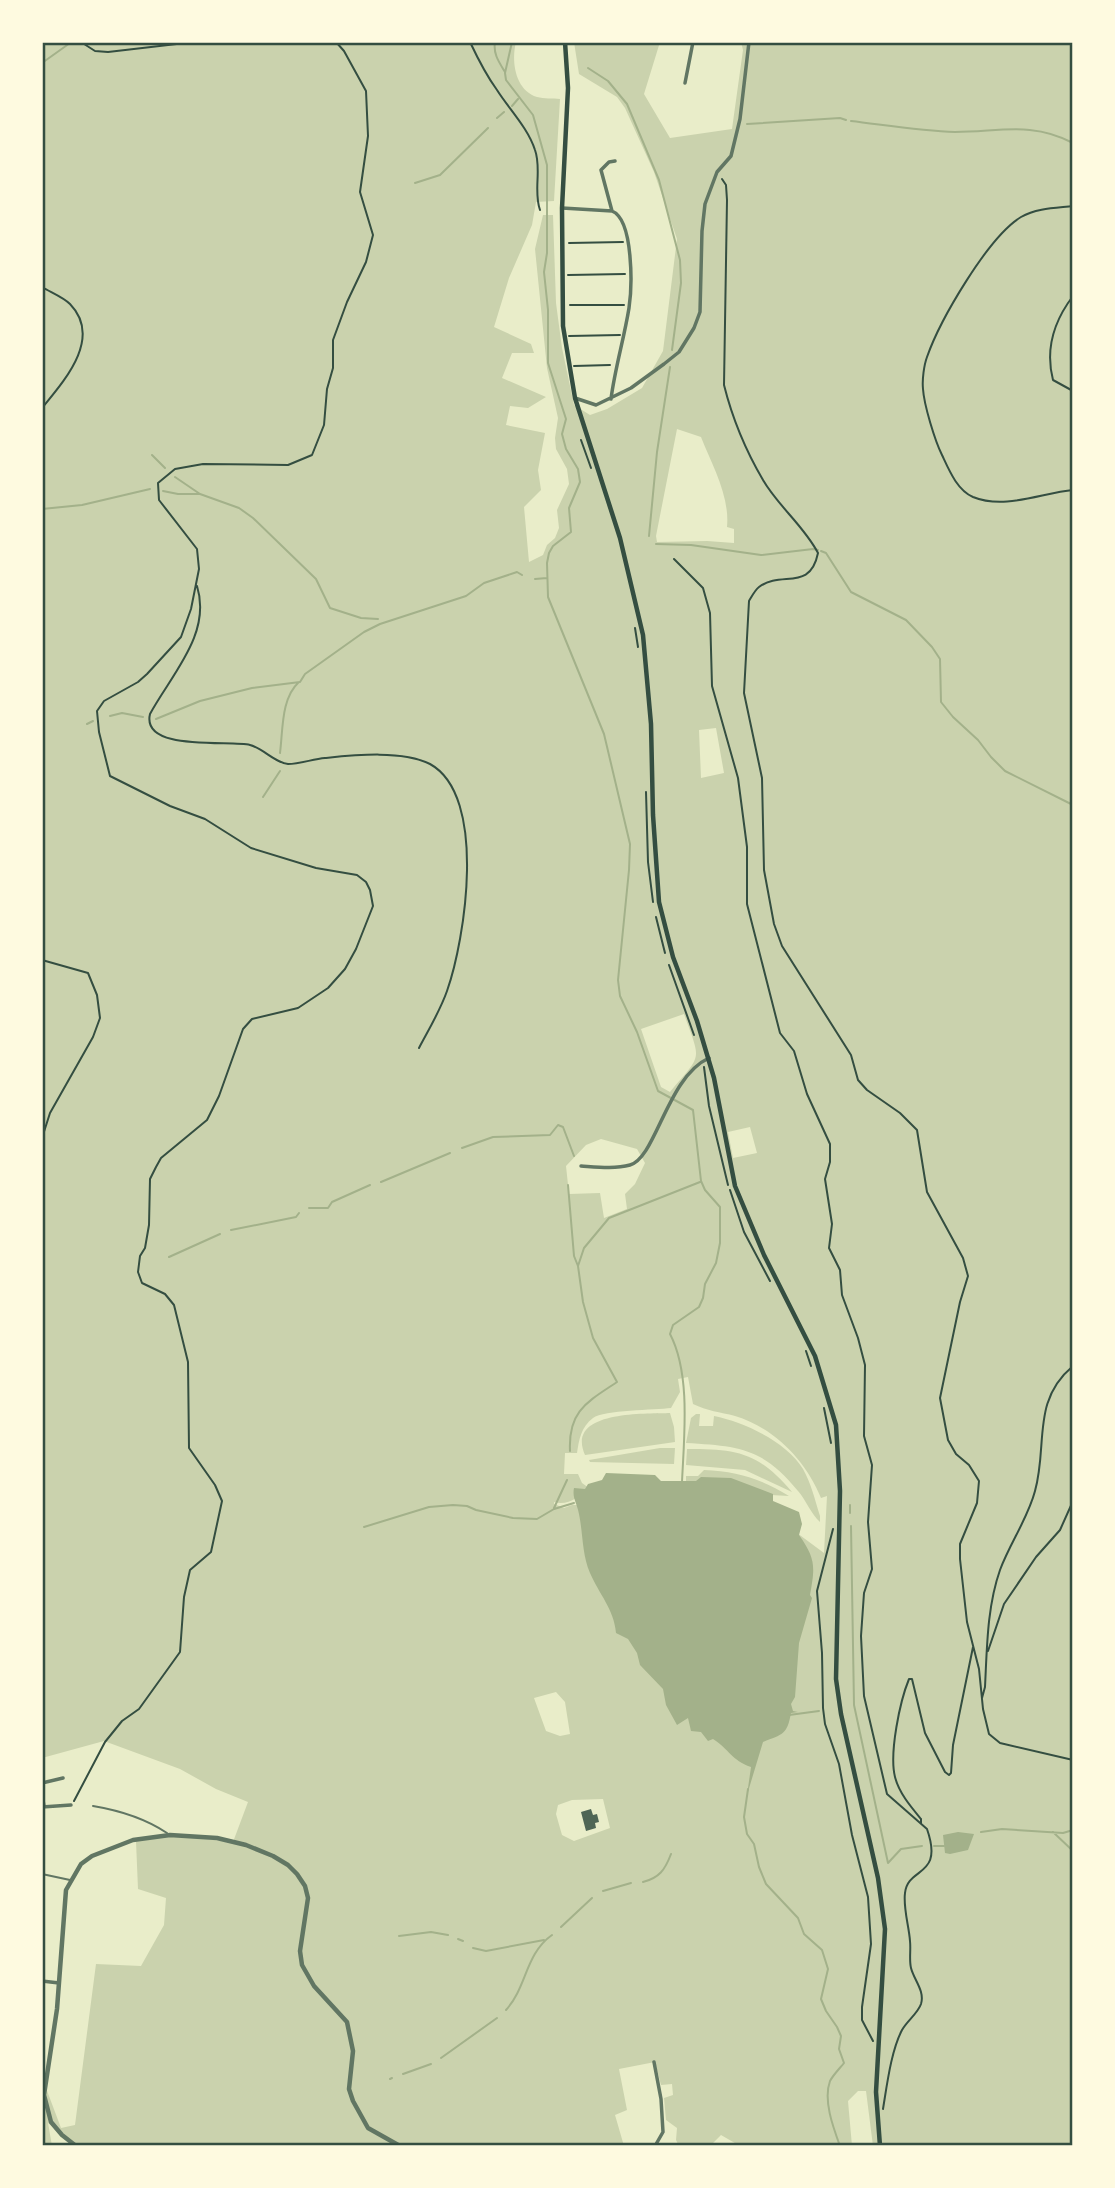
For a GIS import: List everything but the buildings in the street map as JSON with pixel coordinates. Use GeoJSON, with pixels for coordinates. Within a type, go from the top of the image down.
{"type":"FeatureCollection","features":[{"type":"Feature","properties":{"kind":"main road"},"geometry":{"type":"LineString","coordinates":[[565,42],[568,88],[562,208],[562,306],[565,336],[575,398],[620,538],[638,610],[649,682],[659,902],[673,957],[709,1058],[735,1186],[759,1245],[816,1356],[836,1425],[840,1491],[836,1679],[841,1714],[878,1878],[885,1929],[876,2092],[880,2146]]}},
{"type":"Feature","properties":{"kind":"street"},"geometry":{"type":"LineString","coordinates":[[685,83],[693,42]]}},
{"type":"Feature","properties":{"kind":"street"},"geometry":{"type":"LineString","coordinates":[[575,398],[596,405],[631,388],[679,352],[694,328],[701,312],[705,204],[717,172],[731,156],[740,119],[749,42]]}},
{"type":"Feature","properties":{"kind":"street"},"geometry":{"type":"LineString","coordinates":[[612,211],[601,170],[609,162],[615,161]]}},
{"type":"Feature","properties":{"kind":"street"},"geometry":{"type":"LineString","coordinates":[[562,208],[612,211],[624,222],[630,274],[629,305],[611,399]]}},
{"type":"Feature","properties":{"kind":"street"},"geometry":{"type":"LineString","coordinates":[[581,1166],[622,1166],[635,1163],[647,1150],[673,1094],[697,1064],[709,1058]]}},
{"type":"Feature","properties":{"kind":"street"},"geometry":{"type":"LineString","coordinates":[[42,1783],[63,1778]]}},
{"type":"Feature","properties":{"kind":"street"},"geometry":{"type":"LineString","coordinates":[[42,1794],[43,1807],[71,1805]]}},
{"type":"Feature","properties":{"kind":"street"},"geometry":{"type":"LineString","coordinates":[[76,2146],[51,2122],[44,2095],[59,1983],[64,1904],[70,1880],[81,1864],[106,1849],[133,1840],[170,1835],[217,1838],[246,1845],[288,1865],[305,1886],[308,1898],[300,1951],[302,1965],[314,1986],[347,2022],[353,2051],[349,2089],[353,2101],[368,2128],[400,2146]]}},
{"type":"Feature","properties":{"kind":"street"},"geometry":{"type":"LineString","coordinates":[[42,1981],[59,1983]]}},
{"type":"Feature","properties":{"kind":"street"},"geometry":{"type":"LineString","coordinates":[[654,2062],[661,2098],[663,2132],[655,2146]]}},
{"type":"Feature","properties":{"kind":"lane"},"geometry":{"type":"LineString","coordinates":[[93,1806],[154,1824],[170,1835]]}},
{"type":"Feature","properties":{"kind":"lane"},"geometry":{"type":"LineString","coordinates":[[42,1874],[70,1880]]}},
{"type":"Feature","properties":{"kind":"path"},"geometry":{"type":"LineString","coordinates":[[81,42],[94,51],[108,52],[194,42]]}},
{"type":"Feature","properties":{"kind":"path"},"geometry":{"type":"LineString","coordinates":[[71,1805],[87,1780],[105,1742],[122,1721],[139,1709],[180,1652],[184,1597],[190,1570],[211,1552],[222,1501],[215,1485],[189,1448],[188,1362],[174,1305],[165,1294],[142,1283],[138,1272],[149,1225],[150,1179],[161,1158],[207,1120],[219,1096],[243,1029],[252,1019],[298,1009],[328,988],[345,969],[356,949],[373,906],[366,882],[357,875],[316,868],[251,848],[205,820],[110,776],[99,732],[97,711],[104,701],[138,682],[181,637],[197,585],[197,549],[159,500],[158,483],[175,469],[203,464],[288,465],[312,455],[324,425],[327,389],[333,368],[333,340],[366,262],[373,234],[360,192],[368,136],[366,91],[344,51],[336,42]]}},
{"type":"Feature","properties":{"kind":"path"},"geometry":{"type":"LineString","coordinates":[[470,42],[485,72],[526,132],[535,150],[540,210]]}},
{"type":"Feature","properties":{"kind":"path"},"geometry":{"type":"LineString","coordinates":[[717,172],[726,185],[727,200],[723,385],[730,409],[763,481],[810,538],[818,553],[816,566],[808,574],[770,581],[757,588],[749,601],[744,692],[762,778],[764,870],[769,897],[782,946],[842,1037],[851,1055],[858,1080],[917,1130],[927,1192],[963,1258],[968,1276],[940,1398],[948,1440],[979,1481],[976,1503],[960,1544],[962,1585],[989,1734],[1000,1742],[1073,1760]]}},
{"type":"Feature","properties":{"kind":"path"},"geometry":{"type":"LineString","coordinates":[[1073,206],[1036,211],[1023,216],[991,246],[943,323],[926,359],[923,388],[938,447],[953,478],[971,496],[992,502],[1011,501],[1073,490]]}},
{"type":"Feature","properties":{"kind":"path"},"geometry":{"type":"LineString","coordinates":[[562,243],[628,242]]}},
{"type":"Feature","properties":{"kind":"path"},"geometry":{"type":"LineString","coordinates":[[562,275],[630,274]]}},
{"type":"Feature","properties":{"kind":"path"},"geometry":{"type":"LineString","coordinates":[[42,287],[70,304],[83,327],[84,335],[79,355],[42,408]]}},
{"type":"Feature","properties":{"kind":"path"},"geometry":{"type":"LineString","coordinates":[[1073,296],[1056,326],[1049,345],[1049,355],[1053,380],[1073,391]]}},
{"type":"Feature","properties":{"kind":"path"},"geometry":{"type":"LineString","coordinates":[[562,306],[629,305]]}},
{"type":"Feature","properties":{"kind":"path"},"geometry":{"type":"LineString","coordinates":[[565,336],[623,335]]}},
{"type":"Feature","properties":{"kind":"path"},"geometry":{"type":"LineString","coordinates":[[579,366],[616,365]]}},
{"type":"Feature","properties":{"kind":"path"},"geometry":{"type":"LineString","coordinates":[[674,559],[703,588],[710,613],[712,686],[738,778],[747,847],[747,904],[780,1033],[794,1051],[807,1094],[830,1144],[830,1162],[825,1179],[832,1224],[829,1248],[840,1270],[842,1296],[865,1365],[864,1436],[872,1465],[868,1522],[872,1569],[864,1593],[861,1636],[864,1696],[887,1794],[927,1829],[930,1837],[932,1857],[925,1870],[908,1882],[904,1894],[911,1967],[922,1992],[921,2005],[901,2031],[887,2083],[883,2112]]}},
{"type":"Feature","properties":{"kind":"path"},"geometry":{"type":"LineString","coordinates":[[197,585],[200,594],[195,636],[150,713],[148,720],[153,730],[173,740],[251,745],[286,764],[359,755],[416,758],[433,765],[443,775],[459,803],[468,853],[467,890],[459,945],[448,990],[419,1048]]}},
{"type":"Feature","properties":{"kind":"path"},"geometry":{"type":"LineString","coordinates":[[1073,614],[1073,627]]}},
{"type":"Feature","properties":{"kind":"path"},"geometry":{"type":"LineString","coordinates":[[42,960],[88,973],[97,995],[100,1018],[93,1037],[50,1113],[42,1138]]}},
{"type":"Feature","properties":{"kind":"path"},"geometry":{"type":"LineString","coordinates":[[711,1114],[744,1232],[771,1282]]}},
{"type":"Feature","properties":{"kind":"path"},"geometry":{"type":"LineString","coordinates":[[804,1348],[813,1370]]}},
{"type":"Feature","properties":{"kind":"path"},"geometry":{"type":"LineString","coordinates":[[982,1699],[989,1612],[1000,1571],[1035,1491],[1047,1400],[1063,1374],[1073,1366]]}},
{"type":"Feature","properties":{"kind":"path"},"geometry":{"type":"LineString","coordinates":[[823,1404],[831,1448]]}},
{"type":"Feature","properties":{"kind":"path"},"geometry":{"type":"LineString","coordinates":[[987,1656],[1004,1604],[1036,1557],[1060,1530],[1073,1501]]}},
{"type":"Feature","properties":{"kind":"path"},"geometry":{"type":"LineString","coordinates":[[833,1528],[832,1541],[817,1591],[823,1708],[825,1724],[839,1764],[867,1896],[871,1944],[862,2020],[874,2050]]}},
{"type":"Feature","properties":{"kind":"path"},"geometry":{"type":"LineString","coordinates":[[921,1825],[921,1819],[905,1799],[894,1775],[897,1725],[904,1692],[909,1679],[912,1679],[925,1734],[945,1772],[951,1773],[953,1745],[973,1646]]}},
{"type":"Feature","properties":{"kind":"shaded area"},"geometry":{"type":"Polygon","coordinates":[[[42,42],[516,42],[514,58],[519,82],[537,97],[560,99],[554,201],[536,202],[532,225],[509,278],[494,327],[531,344],[534,353],[512,353],[502,378],[546,397],[528,408],[510,406],[506,425],[545,433],[538,470],[541,490],[524,507],[529,562],[543,555],[547,545],[555,538],[559,528],[557,510],[569,484],[567,469],[556,449],[558,418],[547,368],[535,249],[543,215],[553,215],[556,303],[574,405],[590,415],[607,409],[642,388],[663,351],[677,239],[654,172],[625,108],[617,97],[579,74],[574,42],[660,42],[644,94],[670,138],[732,129],[743,50],[741,42],[1073,42],[1073,2146],[873,2146],[866,2091],[858,2091],[848,2101],[852,2146],[740,2146],[721,2135],[710,2146],[679,2146],[676,2140],[677,2128],[666,2120],[664,2098],[673,2095],[672,2084],[661,2085],[655,2062],[619,2069],[627,2110],[615,2115],[624,2146],[76,2146],[48,2123],[52,2146],[42,2146],[42,2087],[46,2088],[61,2128],[75,2125],[96,1964],[141,1966],[164,1925],[166,1898],[138,1889],[136,1841],[170,1835],[233,1842],[248,1802],[216,1789],[180,1769],[104,1741],[42,1758],[42,42]],[[677,429],[656,536],[657,542],[734,543],[734,529],[727,527],[723,492],[701,437],[677,429]],[[716,728],[699,730],[701,778],[724,773],[716,728]],[[684,1014],[641,1029],[661,1087],[670,1092],[696,1056],[694,1041],[684,1014]],[[750,1127],[728,1132],[733,1158],[757,1153],[750,1127]],[[601,1139],[586,1145],[566,1166],[569,1194],[600,1193],[604,1218],[627,1209],[625,1194],[635,1184],[645,1163],[637,1149],[601,1139]],[[688,1377],[678,1379],[680,1392],[671,1408],[608,1413],[593,1418],[581,1434],[577,1453],[565,1453],[564,1474],[578,1474],[582,1483],[589,1488],[573,1500],[554,1504],[564,1508],[584,1505],[797,1533],[824,1553],[827,1496],[821,1498],[798,1459],[776,1437],[750,1421],[693,1404],[688,1377]],[[556,1692],[534,1698],[546,1731],[560,1736],[570,1734],[565,1702],[556,1692]],[[603,1799],[572,1800],[558,1805],[556,1814],[562,1835],[574,1841],[610,1828],[603,1799]]]}},
{"type":"Feature","properties":{"kind":"shaded area"},"geometry":{"type":"Polygon","coordinates":[[[670,1413],[675,1442],[585,1455],[582,1440],[586,1430],[597,1422],[627,1415],[670,1413]]]}},
{"type":"Feature","properties":{"kind":"shaded area"},"geometry":{"type":"Polygon","coordinates":[[[700,1414],[699,1426],[713,1426],[714,1416],[726,1419],[751,1428],[787,1450],[806,1474],[820,1522],[785,1477],[761,1458],[736,1448],[686,1443],[691,1418],[700,1414]]]}},
{"type":"Feature","properties":{"kind":"shaded area"},"geometry":{"type":"Polygon","coordinates":[[[675,1448],[674,1464],[589,1460],[675,1448]]]}},
{"type":"Feature","properties":{"kind":"shaded area"},"geometry":{"type":"Polygon","coordinates":[[[687,1449],[720,1450],[746,1456],[768,1468],[792,1492],[745,1470],[686,1465],[687,1449]]]}},
{"type":"Feature","properties":{"kind":"shaded area"},"geometry":{"type":"Polygon","coordinates":[[[704,1470],[748,1477],[789,1496],[686,1490],[686,1476],[698,1476],[704,1470]]]}},
{"type":"Feature","properties":{"kind":"shaded area"},"geometry":{"type":"Polygon","coordinates":[[[606,1473],[655,1475],[661,1481],[696,1481],[701,1477],[731,1478],[773,1494],[773,1501],[799,1512],[802,1524],[799,1535],[809,1551],[813,1570],[810,1595],[812,1598],[799,1643],[795,1697],[791,1704],[793,1711],[798,1712],[791,1713],[783,1733],[763,1742],[747,1795],[751,1767],[739,1761],[713,1739],[708,1741],[701,1732],[691,1731],[688,1718],[677,1725],[666,1705],[663,1689],[640,1665],[637,1653],[628,1639],[616,1633],[609,1609],[587,1566],[574,1495],[574,1488],[585,1489],[588,1484],[602,1480],[606,1473]]]}},
{"type":"Feature","properties":{"kind":"shaded area"},"geometry":{"type":"Polygon","coordinates":[[[958,1832],[974,1834],[968,1850],[945,1853],[943,1835],[958,1832]]]}},
{"type":"Feature","properties":{"kind":"waterway"},"geometry":{"type":"LineString","coordinates":[[495,42],[496,54],[505,72]]}},
{"type":"Feature","properties":{"kind":"waterway"},"geometry":{"type":"LineString","coordinates":[[512,42],[506,80],[533,115],[547,165],[547,253],[544,272],[548,310],[548,363],[566,419],[562,434],[566,449],[578,469],[580,482],[569,508],[571,532],[553,546],[549,553],[548,597],[604,734],[630,844],[618,980],[620,996],[637,1032],[658,1091],[693,1110],[701,1181],[720,1207],[720,1243],[716,1263],[705,1284],[703,1298],[699,1307],[673,1325],[670,1334],[677,1350],[684,1387],[682,1482]]}},
{"type":"Feature","properties":{"kind":"waterway"},"geometry":{"type":"LineString","coordinates":[[42,63],[70,43]]}},
{"type":"Feature","properties":{"kind":"waterway"},"geometry":{"type":"LineString","coordinates":[[588,68],[608,81],[627,104],[659,180],[680,260],[681,283],[672,350]]}},
{"type":"Feature","properties":{"kind":"waterway"},"geometry":{"type":"LineString","coordinates":[[512,106],[518,99]]}},
{"type":"Feature","properties":{"kind":"waterway"},"geometry":{"type":"LineString","coordinates":[[497,118],[504,112]]}},
{"type":"Feature","properties":{"kind":"waterway"},"geometry":{"type":"LineString","coordinates":[[747,124],[840,118],[846,120]]}},
{"type":"Feature","properties":{"kind":"waterway"},"geometry":{"type":"LineString","coordinates":[[851,121],[942,131],[1029,130],[1058,136],[1073,143]]}},
{"type":"Feature","properties":{"kind":"waterway"},"geometry":{"type":"LineString","coordinates":[[415,183],[440,175],[488,128]]}},
{"type":"Feature","properties":{"kind":"waterway"},"geometry":{"type":"LineString","coordinates":[[649,536],[657,452],[670,367]]}},
{"type":"Feature","properties":{"kind":"waterway"},"geometry":{"type":"LineString","coordinates":[[152,455],[165,468]]}},
{"type":"Feature","properties":{"kind":"waterway"},"geometry":{"type":"LineString","coordinates":[[175,477],[200,494]]}},
{"type":"Feature","properties":{"kind":"waterway"},"geometry":{"type":"LineString","coordinates":[[42,509],[82,505],[150,489]]}},
{"type":"Feature","properties":{"kind":"waterway"},"geometry":{"type":"LineString","coordinates":[[163,491],[200,494],[239,508],[253,518],[316,579],[330,608],[361,618],[378,619]]}},
{"type":"Feature","properties":{"kind":"waterway"},"geometry":{"type":"LineString","coordinates":[[656,544],[691,545],[761,555],[818,550]]}},
{"type":"Feature","properties":{"kind":"waterway"},"geometry":{"type":"LineString","coordinates":[[821,551],[826,553],[851,592],[906,620],[932,647],[940,659],[941,702],[991,757],[1005,771],[1073,805]]}},
{"type":"Feature","properties":{"kind":"waterway"},"geometry":{"type":"LineString","coordinates":[[156,719],[200,701],[252,688],[300,682],[305,674],[364,632],[380,624],[466,596],[484,583],[517,572],[522,575]]}},
{"type":"Feature","properties":{"kind":"waterway"},"geometry":{"type":"LineString","coordinates":[[535,579],[547,578]]}},
{"type":"Feature","properties":{"kind":"waterway"},"geometry":{"type":"LineString","coordinates":[[280,753],[286,705],[299,682]]}},
{"type":"Feature","properties":{"kind":"waterway"},"geometry":{"type":"LineString","coordinates":[[110,716],[122,713],[143,717]]}},
{"type":"Feature","properties":{"kind":"waterway"},"geometry":{"type":"LineString","coordinates":[[87,724],[93,721]]}},
{"type":"Feature","properties":{"kind":"waterway"},"geometry":{"type":"LineString","coordinates":[[263,797],[280,771]]}},
{"type":"Feature","properties":{"kind":"waterway"},"geometry":{"type":"LineString","coordinates":[[462,1148],[493,1137],[550,1135],[558,1125],[563,1127],[574,1156]]}},
{"type":"Feature","properties":{"kind":"waterway"},"geometry":{"type":"LineString","coordinates":[[381,1182],[450,1153]]}},
{"type":"Feature","properties":{"kind":"waterway"},"geometry":{"type":"LineString","coordinates":[[570,1451],[570,1437],[576,1417],[588,1402],[617,1382],[593,1338],[583,1302],[578,1266],[584,1248],[609,1218],[700,1182]]}},
{"type":"Feature","properties":{"kind":"waterway"},"geometry":{"type":"LineString","coordinates":[[309,1208],[328,1208],[332,1202],[370,1185]]}},
{"type":"Feature","properties":{"kind":"waterway"},"geometry":{"type":"LineString","coordinates":[[568,1185],[574,1256],[578,1266]]}},
{"type":"Feature","properties":{"kind":"waterway"},"geometry":{"type":"LineString","coordinates":[[231,1230],[296,1217],[299,1213]]}},
{"type":"Feature","properties":{"kind":"waterway"},"geometry":{"type":"LineString","coordinates":[[169,1257],[220,1234]]}},
{"type":"Feature","properties":{"kind":"waterway"},"geometry":{"type":"LineString","coordinates":[[554,1508],[567,1480]]}},
{"type":"Feature","properties":{"kind":"waterway"},"geometry":{"type":"LineString","coordinates":[[364,1527],[429,1507],[467,1506],[513,1518],[537,1519],[554,1509],[574,1503]]}},
{"type":"Feature","properties":{"kind":"waterway"},"geometry":{"type":"LineString","coordinates":[[850,1505],[850,1513]]}},
{"type":"Feature","properties":{"kind":"waterway"},"geometry":{"type":"LineString","coordinates":[[851,1526],[854,1705],[888,1863]]}},
{"type":"Feature","properties":{"kind":"waterway"},"geometry":{"type":"LineString","coordinates":[[789,1715],[819,1711]]}},
{"type":"Feature","properties":{"kind":"waterway"},"geometry":{"type":"LineString","coordinates":[[748,1789],[744,1817],[747,1834],[754,1844],[766,1884],[798,1918],[804,1934],[822,1950],[828,1969],[821,1999],[841,2036],[839,2049],[844,2063],[828,2088],[830,2113],[840,2146]]}},
{"type":"Feature","properties":{"kind":"waterway"},"geometry":{"type":"LineString","coordinates":[[981,1832],[1002,1829],[1063,1833],[1073,1830]]}},
{"type":"Feature","properties":{"kind":"waterway"},"geometry":{"type":"LineString","coordinates":[[1053,1832],[1073,1851]]}},
{"type":"Feature","properties":{"kind":"waterway"},"geometry":{"type":"LineString","coordinates":[[888,1863],[901,1849],[922,1846]]}},
{"type":"Feature","properties":{"kind":"waterway"},"geometry":{"type":"LineString","coordinates":[[934,1846],[944,1846]]}},
{"type":"Feature","properties":{"kind":"waterway"},"geometry":{"type":"LineString","coordinates":[[643,1882],[661,1872],[671,1854]]}},
{"type":"Feature","properties":{"kind":"waterway"},"geometry":{"type":"LineString","coordinates":[[603,1891],[631,1883]]}},
{"type":"Feature","properties":{"kind":"waterway"},"geometry":{"type":"LineString","coordinates":[[561,1927],[592,1898]]}},
{"type":"Feature","properties":{"kind":"waterway"},"geometry":{"type":"LineString","coordinates":[[399,1936],[431,1932],[448,1935]]}},
{"type":"Feature","properties":{"kind":"waterway"},"geometry":{"type":"LineString","coordinates":[[506,2010],[536,1952],[552,1935]]}},
{"type":"Feature","properties":{"kind":"waterway"},"geometry":{"type":"LineString","coordinates":[[458,1939],[463,1941]]}},
{"type":"Feature","properties":{"kind":"waterway"},"geometry":{"type":"LineString","coordinates":[[473,1948],[486,1951],[544,1940]]}},
{"type":"Feature","properties":{"kind":"waterway"},"geometry":{"type":"LineString","coordinates":[[441,2058],[497,2018]]}},
{"type":"Feature","properties":{"kind":"waterway"},"geometry":{"type":"LineString","coordinates":[[403,2074],[431,2064]]}}]}
